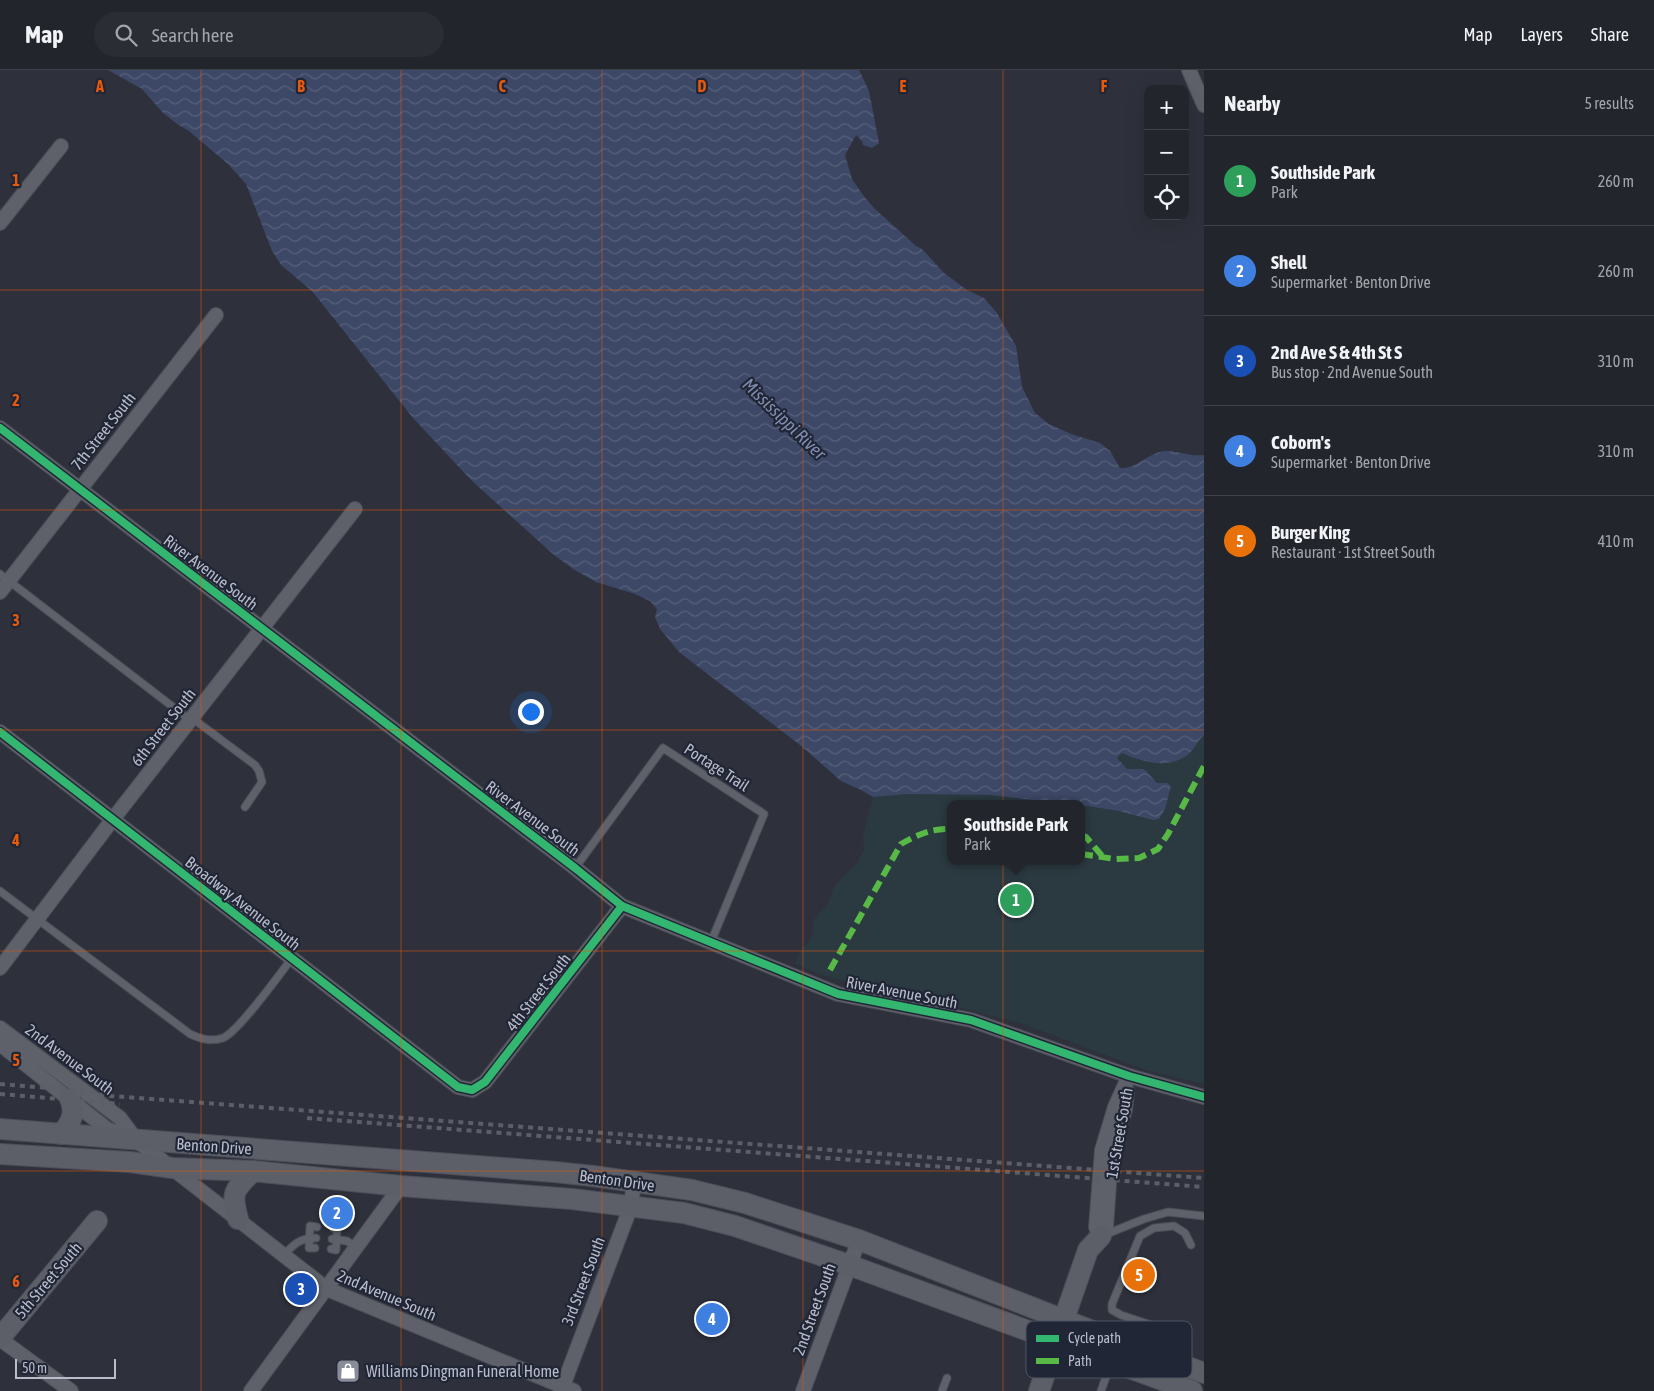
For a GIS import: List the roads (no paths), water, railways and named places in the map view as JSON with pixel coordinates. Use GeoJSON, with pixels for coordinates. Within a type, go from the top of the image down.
{"type":"FeatureCollection","features":[{"type":"Feature","properties":{"kind":"main road"},"geometry":{"type":"LineString","coordinates":[[61,1134],[70,1124],[73,1114],[73,1106],[70,1099]]}},
{"type":"Feature","properties":{"kind":"main road","name":"Benton Drive"},"geometry":{"type":"LineString","coordinates":[[0,1129],[555,1172],[692,1190],[745,1203],[859,1240],[1068,1321]]}},
{"type":"Feature","properties":{"kind":"main road","name":"Benton Drive"},"geometry":{"type":"LineString","coordinates":[[0,1154],[130,1162],[172,1168],[253,1171],[401,1186],[572,1199],[684,1213],[735,1226],[849,1264],[1026,1331]]}},
{"type":"Feature","properties":{"kind":"main road"},"geometry":{"type":"LineString","coordinates":[[238,1220],[233,1200],[234,1192],[253,1171]]}},
{"type":"Feature","properties":{"kind":"main road","name":"5th Street South"},"geometry":{"type":"LineString","coordinates":[[0,1339],[97,1221]]}},
{"type":"Feature","properties":{"kind":"main road"},"geometry":{"type":"LineString","coordinates":[[1063,1319],[1088,1250],[1101,1236]]}},
{"type":"Feature","properties":{"kind":"main road","name":"Benton Drive"},"geometry":{"type":"LineString","coordinates":[[1192,1368],[1204,1372]]}},
{"type":"Feature","properties":{"kind":"main road"},"geometry":{"type":"LineString","coordinates":[[1040,1391],[1044,1378]]}},
{"type":"Feature","properties":{"kind":"main road","name":"Benton Drive"},"geometry":{"type":"LineString","coordinates":[[1142,1378],[1192,1391]]}},
{"type":"Feature","properties":{"kind":"street"},"geometry":{"type":"LineString","coordinates":[[1189,70],[1204,105]]}},
{"type":"Feature","properties":{"kind":"street"},"geometry":{"type":"LineString","coordinates":[[0,224],[61,146]]}},
{"type":"Feature","properties":{"kind":"street","name":"7th Street South"},"geometry":{"type":"LineString","coordinates":[[0,592],[5,577],[80,489],[216,315]]}},
{"type":"Feature","properties":{"kind":"street","name":"River Avenue South"},"geometry":{"type":"LineString","coordinates":[[0,428],[622,906],[838,994],[971,1020],[1129,1076],[1204,1097]]}},
{"type":"Feature","properties":{"kind":"street","name":"6th Street South"},"geometry":{"type":"LineString","coordinates":[[0,968],[113,819],[355,509]]}},
{"type":"Feature","properties":{"kind":"street","name":"Broadway Avenue South"},"geometry":{"type":"LineString","coordinates":[[0,732],[458,1087],[472,1090]]}},
{"type":"Feature","properties":{"kind":"street","name":"4th Street South"},"geometry":{"type":"LineString","coordinates":[[472,1090],[485,1082],[622,906]]}},
{"type":"Feature","properties":{"kind":"street","name":"2nd Avenue South"},"geometry":{"type":"LineString","coordinates":[[0,1028],[120,1118],[136,1140]]}},
{"type":"Feature","properties":{"kind":"street","name":"2nd Avenue South"},"geometry":{"type":"LineString","coordinates":[[0,1044],[107,1128],[136,1140],[327,1289],[565,1390]]}},
{"type":"Feature","properties":{"kind":"street","name":"1st Street South"},"geometry":{"type":"LineString","coordinates":[[1101,1236],[1096,1227],[1102,1150],[1115,1107],[1129,1076]]}},
{"type":"Feature","properties":{"kind":"street","name":"3rd Street South"},"geometry":{"type":"LineString","coordinates":[[565,1390],[631,1206],[634,1182]]}},
{"type":"Feature","properties":{"kind":"street"},"geometry":{"type":"LineString","coordinates":[[251,1391],[401,1186]]}},
{"type":"Feature","properties":{"kind":"street","name":"2nd Street South"},"geometry":{"type":"LineString","coordinates":[[803,1391],[859,1240]]}},
{"type":"Feature","properties":{"kind":"street"},"geometry":{"type":"LineString","coordinates":[[0,1339],[71,1391]]}},
{"type":"Feature","properties":{"kind":"lane"},"geometry":{"type":"LineString","coordinates":[[5,577],[191,719],[255,765],[259,770],[262,782],[245,807]]}},
{"type":"Feature","properties":{"kind":"lane","name":"Portage Trail"},"geometry":{"type":"LineString","coordinates":[[575,868],[663,748],[764,814],[711,942]]}},
{"type":"Feature","properties":{"kind":"lane"},"geometry":{"type":"LineString","coordinates":[[0,891],[36,920],[190,1034],[206,1040],[224,1038],[241,1023],[292,958]]}},
{"type":"Feature","properties":{"kind":"lane"},"geometry":{"type":"LineString","coordinates":[[1101,1236],[1144,1219],[1168,1212],[1204,1216]]}},
{"type":"Feature","properties":{"kind":"lane"},"geometry":{"type":"LineString","coordinates":[[315,1248],[309,1248],[313,1238],[310,1226],[317,1226]]}},
{"type":"Feature","properties":{"kind":"lane"},"geometry":{"type":"LineString","coordinates":[[1139,1321],[1112,1310],[1112,1304],[1140,1236],[1154,1228],[1174,1226],[1185,1233],[1191,1245]]}},
{"type":"Feature","properties":{"kind":"lane"},"geometry":{"type":"LineString","coordinates":[[331,1249],[336,1250],[334,1239],[337,1228],[333,1228]]}},
{"type":"Feature","properties":{"kind":"lane"},"geometry":{"type":"LineString","coordinates":[[284,1255],[295,1243],[313,1238]]}},
{"type":"Feature","properties":{"kind":"lane"},"geometry":{"type":"LineString","coordinates":[[334,1239],[347,1241],[356,1247]]}},
{"type":"Feature","properties":{"kind":"lane"},"geometry":{"type":"LineString","coordinates":[[942,1391],[947,1378]]}},
{"type":"Feature","properties":{"kind":"lane"},"geometry":{"type":"LineString","coordinates":[[1100,1391],[1107,1378]]}},
{"type":"Feature","properties":{"kind":"water","name":"Mississippi River"},"geometry":{"type":"Polygon","coordinates":[[[108,70],[859,70],[869,91],[879,143],[872,148],[863,145],[856,135],[845,155],[852,179],[874,208],[916,246],[922,249],[944,273],[967,290],[984,298],[997,313],[1016,346],[1022,387],[1035,413],[1049,424],[1071,434],[1100,443],[1110,451],[1120,468],[1132,466],[1164,451],[1204,455],[1204,735],[1189,754],[1179,760],[1154,763],[1122,753],[1117,758],[1127,769],[1144,769],[1157,783],[1167,783],[1171,786],[1165,809],[1159,819],[1153,820],[1119,811],[1085,806],[1085,800],[1033,800],[990,795],[908,794],[873,797],[841,781],[800,745],[679,652],[660,629],[655,617],[657,609],[650,601],[635,594],[596,582],[573,569],[554,555],[471,480],[413,418],[312,291],[281,265],[272,251],[246,184],[229,165],[189,131],[163,113],[142,89],[108,70]]]}},
{"type":"Feature","properties":{"kind":"railway"},"geometry":{"type":"LineString","coordinates":[[0,1084],[83,1091],[111,1096],[1204,1178]]}},
{"type":"Feature","properties":{"kind":"railway"},"geometry":{"type":"LineString","coordinates":[[0,1094],[120,1104]]}},
{"type":"Feature","properties":{"kind":"railway"},"geometry":{"type":"LineString","coordinates":[[307,1118],[1204,1187]]}},
{"type":"Feature","properties":{"kind":"place","name":"Southside Park"},"geometry":{"type":"Point","coordinates":[1016,900]}},
{"type":"Feature","properties":{"kind":"place","name":"Shell"},"geometry":{"type":"Point","coordinates":[337,1213]}},
{"type":"Feature","properties":{"kind":"place","name":"Burger King"},"geometry":{"type":"Point","coordinates":[1139,1275]}},
{"type":"Feature","properties":{"kind":"place","name":"2nd Ave S & 4th St S"},"geometry":{"type":"Point","coordinates":[301,1289]}},
{"type":"Feature","properties":{"kind":"place","name":"Coborn's"},"geometry":{"type":"Point","coordinates":[712,1319]}},
{"type":"Feature","properties":{"kind":"place","name":"Williams Dingman Funeral Home"},"geometry":{"type":"Point","coordinates":[348,1371]}}]}
